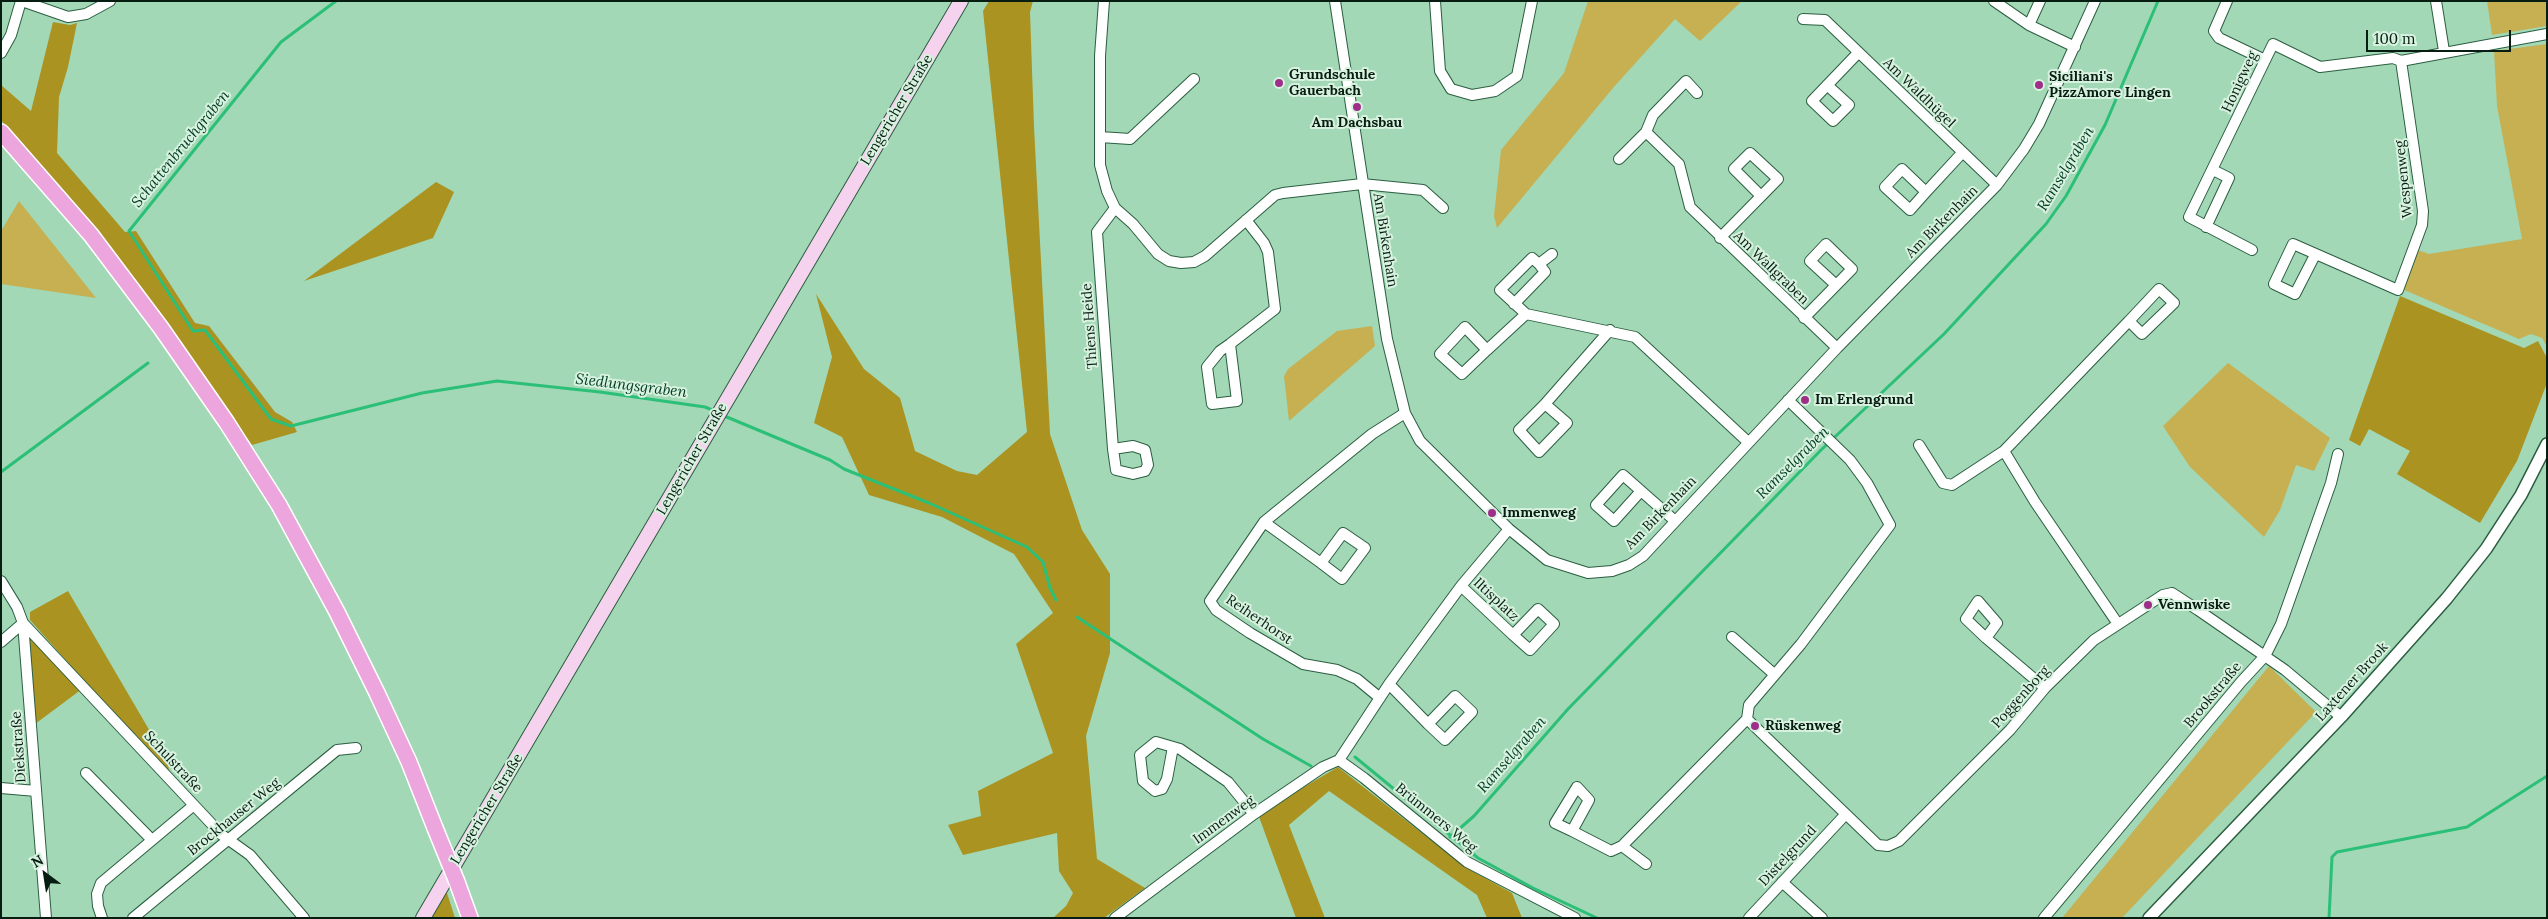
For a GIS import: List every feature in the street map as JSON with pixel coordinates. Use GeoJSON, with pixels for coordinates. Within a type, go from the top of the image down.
{"type":"FeatureCollection","features":[{"type":"Feature","properties":{"kind":"main road","name":"Lengericher Straße"},"geometry":{"type":"LineString","coordinates":[[422,918],[710,425],[961,1]]}},
{"type":"Feature","properties":{"kind":"main road"},"geometry":{"type":"LineString","coordinates":[[1,132],[91,235],[161,328],[227,423],[279,505],[337,612],[373,684],[409,762],[470,918]]}},
{"type":"Feature","properties":{"kind":"street"},"geometry":{"type":"LineString","coordinates":[[1,53],[11,35],[21,1],[68,17],[86,14],[110,1]]}},
{"type":"Feature","properties":{"kind":"street"},"geometry":{"type":"LineString","coordinates":[[1104,1],[1100,56],[1100,165],[1107,191],[1115,208],[1133,224],[1158,254],[1169,261],[1181,263],[1194,262],[1205,256],[1274,196],[1362,184],[1423,190],[1443,208]]}},
{"type":"Feature","properties":{"kind":"street","name":"Am Birkenhain"},"geometry":{"type":"LineString","coordinates":[[1336,1],[1362,184],[1387,339],[1405,413],[1420,441],[1509,529],[1547,560],[1588,573],[1612,571],[1629,565],[1643,556],[1674,520],[1837,348],[1997,185],[2024,149],[2038,124],[2096,1]]}},
{"type":"Feature","properties":{"kind":"street"},"geometry":{"type":"LineString","coordinates":[[1435,1],[1440,71],[1451,89],[1472,95],[1495,91],[1517,76],[1532,1]]}},
{"type":"Feature","properties":{"kind":"street"},"geometry":{"type":"LineString","coordinates":[[1994,1],[2029,25],[2075,47]]}},
{"type":"Feature","properties":{"kind":"street"},"geometry":{"type":"LineString","coordinates":[[2029,25],[2040,1]]}},
{"type":"Feature","properties":{"kind":"street"},"geometry":{"type":"LineString","coordinates":[[2227,1],[2214,31],[2219,38],[2265,60]]}},
{"type":"Feature","properties":{"kind":"street"},"geometry":{"type":"LineString","coordinates":[[2436,1],[2444,52]]}},
{"type":"Feature","properties":{"kind":"street","name":"Am Waldhügel"},"geometry":{"type":"LineString","coordinates":[[1804,20],[1825,20],[1997,185]]}},
{"type":"Feature","properties":{"kind":"street","name":"Honigweg"},"geometry":{"type":"LineString","coordinates":[[2252,250],[2190,217],[2273,44],[2320,67],[2393,58],[2401,61],[2547,34]]}},
{"type":"Feature","properties":{"kind":"street"},"geometry":{"type":"LineString","coordinates":[[1828,85],[1858,53]]}},
{"type":"Feature","properties":{"kind":"street","name":"Wespenweg"},"geometry":{"type":"LineString","coordinates":[[2315,254],[2295,294],[2274,284],[2293,244],[2398,290],[2422,225],[2423,210],[2401,61]]}},
{"type":"Feature","properties":{"kind":"street"},"geometry":{"type":"LineString","coordinates":[[1100,137],[1130,140],[1194,79]]}},
{"type":"Feature","properties":{"kind":"street"},"geometry":{"type":"LineString","coordinates":[[1619,159],[1646,132],[1653,115],[1686,82],[1697,93]]}},
{"type":"Feature","properties":{"kind":"street","name":"Am Wallgraben"},"geometry":{"type":"LineString","coordinates":[[1646,132],[1679,164],[1690,207],[1720,238],[1837,348]]}},
{"type":"Feature","properties":{"kind":"street"},"geometry":{"type":"LineString","coordinates":[[1926,192],[1962,153]]}},
{"type":"Feature","properties":{"kind":"street"},"geometry":{"type":"LineString","coordinates":[[2206,227],[2229,178],[2213,170]]}},
{"type":"Feature","properties":{"kind":"street","name":"Am Wallgraben"},"geometry":{"type":"LineString","coordinates":[[1720,238],[1761,196]]}},
{"type":"Feature","properties":{"kind":"street","name":"Thiens Heide"},"geometry":{"type":"LineString","coordinates":[[1113,450],[1097,232],[1115,208]]}},
{"type":"Feature","properties":{"kind":"street"},"geometry":{"type":"LineString","coordinates":[[1230,344],[1237,401],[1212,404],[1207,367],[1230,344],[1275,309],[1268,252],[1264,243],[1246,220]]}},
{"type":"Feature","properties":{"kind":"street"},"geometry":{"type":"LineString","coordinates":[[1539,264],[1552,254]]}},
{"type":"Feature","properties":{"kind":"street"},"geometry":{"type":"LineString","coordinates":[[1514,304],[1545,272],[1532,258],[1500,290],[1514,304],[1526,314],[1610,330],[1635,337],[1748,442]]}},
{"type":"Feature","properties":{"kind":"street","name":"Am Wallgraben"},"geometry":{"type":"LineString","coordinates":[[1804,318],[1836,285]]}},
{"type":"Feature","properties":{"kind":"street"},"geometry":{"type":"LineString","coordinates":[[1920,445],[1943,483],[1952,485],[2004,451],[2129,321],[2159,290],[2174,303],[2142,334],[2129,321]]}},
{"type":"Feature","properties":{"kind":"street"},"geometry":{"type":"LineString","coordinates":[[1487,350],[1465,327],[1440,354],[1462,374],[1526,314]]}},
{"type":"Feature","properties":{"kind":"street"},"geometry":{"type":"LineString","coordinates":[[1545,404],[1567,424],[1539,452],[1519,430],[1545,404],[1610,330]]}},
{"type":"Feature","properties":{"kind":"street"},"geometry":{"type":"LineString","coordinates":[[1572,831],[1611,851],[1622,846],[1747,718],[1749,705],[1801,644],[1890,525],[1867,483],[1850,460],[1788,400]]}},
{"type":"Feature","properties":{"kind":"street","name":"Reiherhorst"},"geometry":{"type":"LineString","coordinates":[[1380,698],[1357,679],[1337,670],[1303,664],[1250,633],[1216,610],[1210,601],[1264,522],[1372,434],[1405,413]]}},
{"type":"Feature","properties":{"kind":"street","name":"Laxtener Brook"},"geometry":{"type":"LineString","coordinates":[[2149,918],[2341,717],[2447,598],[2486,549],[2521,495],[2547,444]]}},
{"type":"Feature","properties":{"kind":"street"},"geometry":{"type":"LineString","coordinates":[[2004,451],[2031,496],[2118,624]]}},
{"type":"Feature","properties":{"kind":"street","name":"Brookstraße"},"geometry":{"type":"LineString","coordinates":[[2044,918],[2241,682],[2265,656],[2281,624],[2331,483],[2338,454]]}},
{"type":"Feature","properties":{"kind":"street"},"geometry":{"type":"LineString","coordinates":[[1641,491],[1614,521],[1596,505],[1623,475],[1674,520]]}},
{"type":"Feature","properties":{"kind":"street"},"geometry":{"type":"LineString","coordinates":[[1264,522],[1342,579],[1365,548],[1343,533],[1321,563]]}},
{"type":"Feature","properties":{"kind":"street","name":"Immenweg"},"geometry":{"type":"LineString","coordinates":[[1115,918],[1254,814],[1323,767],[1339,760],[1389,684],[1461,586],[1509,529]]}},
{"type":"Feature","properties":{"kind":"street","name":"Diekstraße"},"geometry":{"type":"LineString","coordinates":[[1,581],[17,607],[23,623],[46,918]]}},
{"type":"Feature","properties":{"kind":"street","name":"Iltisplatz"},"geometry":{"type":"LineString","coordinates":[[1461,586],[1514,635]]}},
{"type":"Feature","properties":{"kind":"street","name":"Poggenborg"},"geometry":{"type":"LineString","coordinates":[[1747,718],[1878,845],[1888,846],[1899,840],[2010,730],[2045,688],[2094,640],[2163,595],[2172,593],[2265,656],[2341,717]]}},
{"type":"Feature","properties":{"kind":"street"},"geometry":{"type":"LineString","coordinates":[[1,642],[23,623]]}},
{"type":"Feature","properties":{"kind":"street","name":"Schulstraße"},"geometry":{"type":"LineString","coordinates":[[23,623],[194,805],[228,839],[250,855],[304,918]]}},
{"type":"Feature","properties":{"kind":"street"},"geometry":{"type":"LineString","coordinates":[[1732,637],[1774,674]]}},
{"type":"Feature","properties":{"kind":"street"},"geometry":{"type":"LineString","coordinates":[[1986,638],[2045,688]]}},
{"type":"Feature","properties":{"kind":"street"},"geometry":{"type":"LineString","coordinates":[[1389,684],[1428,724]]}},
{"type":"Feature","properties":{"kind":"street"},"geometry":{"type":"LineString","coordinates":[[1173,747],[1167,779],[1162,788],[1154,792],[1142,781],[1140,755],[1156,742],[1180,749],[1228,782],[1254,814]]}},
{"type":"Feature","properties":{"kind":"street","name":"Brockhauser Weg"},"geometry":{"type":"LineString","coordinates":[[133,918],[337,750],[356,748]]}},
{"type":"Feature","properties":{"kind":"street","name":"Brümmers Weg"},"geometry":{"type":"LineString","coordinates":[[1339,760],[1364,778],[1467,862],[1575,918]]}},
{"type":"Feature","properties":{"kind":"street"},"geometry":{"type":"LineString","coordinates":[[86,773],[152,840]]}},
{"type":"Feature","properties":{"kind":"street"},"geometry":{"type":"LineString","coordinates":[[1,788],[36,790]]}},
{"type":"Feature","properties":{"kind":"street"},"geometry":{"type":"LineString","coordinates":[[102,918],[97,894],[101,883],[194,805]]}},
{"type":"Feature","properties":{"kind":"street","name":"Distelgrund"},"geometry":{"type":"LineString","coordinates":[[1751,917],[1845,815]]}},
{"type":"Feature","properties":{"kind":"street"},"geometry":{"type":"LineString","coordinates":[[1622,846],[1646,864]]}},
{"type":"Feature","properties":{"kind":"street"},"geometry":{"type":"LineString","coordinates":[[1782,882],[1822,918]]}},
{"type":"Feature","properties":{"kind":"shaded area"},"geometry":{"type":"Polygon","coordinates":[[[989,1],[1033,1],[1030,12],[1034,127],[1050,434],[1082,530],[1110,574],[1110,653],[1086,736],[1097,859],[1145,888],[1104,918],[1053,918],[1066,906],[1073,893],[1059,871],[1057,833],[963,855],[948,825],[981,816],[978,791],[1053,753],[1016,644],[1053,613],[1014,554],[942,517],[869,495],[842,437],[814,423],[832,357],[816,294],[864,369],[900,398],[915,451],[957,471],[977,475],[1027,432],[983,11],[989,1]]]}},
{"type":"Feature","properties":{"kind":"shaded area"},"geometry":{"type":"Polygon","coordinates":[[[1588,1],[1742,1],[1700,41],[1675,19],[1613,88],[1497,228],[1494,216],[1501,150],[1564,73],[1588,1]]]}},
{"type":"Feature","properties":{"kind":"shaded area"},"geometry":{"type":"Polygon","coordinates":[[[2487,1],[2547,1],[2547,26],[2492,35],[2487,1]]]}},
{"type":"Feature","properties":{"kind":"shaded area"},"geometry":{"type":"Polygon","coordinates":[[[53,22],[70,25],[77,23],[68,67],[59,97],[57,153],[125,232],[136,231],[195,323],[209,326],[275,412],[292,422],[297,432],[252,445],[185,351],[1,120],[1,85],[31,111],[53,22]]]}},
{"type":"Feature","properties":{"kind":"shaded area"},"geometry":{"type":"Polygon","coordinates":[[[2547,44],[2547,347],[2542,338],[2531,334],[2519,339],[2402,289],[2415,249],[2429,254],[2522,239],[2497,106],[2494,51],[2547,44]]]}},
{"type":"Feature","properties":{"kind":"shaded area"},"geometry":{"type":"Polygon","coordinates":[[[436,182],[454,192],[433,238],[304,281],[436,182]]]}},
{"type":"Feature","properties":{"kind":"shaded area"},"geometry":{"type":"Polygon","coordinates":[[[19,201],[96,298],[1,284],[1,231],[19,201]]]}},
{"type":"Feature","properties":{"kind":"shaded area"},"geometry":{"type":"Polygon","coordinates":[[[2400,296],[2524,348],[2538,341],[2547,358],[2547,383],[2517,461],[2480,523],[2397,474],[2410,451],[2369,429],[2360,446],[2349,440],[2400,296]]]}},
{"type":"Feature","properties":{"kind":"shaded area"},"geometry":{"type":"Polygon","coordinates":[[[1372,326],[1375,346],[1289,421],[1284,376],[1288,369],[1337,331],[1372,326]]]}},
{"type":"Feature","properties":{"kind":"shaded area"},"geometry":{"type":"Polygon","coordinates":[[[2228,363],[2330,438],[2314,471],[2296,465],[2280,510],[2264,537],[2190,467],[2163,426],[2228,363]]]}},
{"type":"Feature","properties":{"kind":"shaded area"},"geometry":{"type":"Polygon","coordinates":[[[68,591],[151,733],[164,748],[171,778],[30,620],[30,612],[68,591]]]}},
{"type":"Feature","properties":{"kind":"shaded area"},"geometry":{"type":"Polygon","coordinates":[[[26,631],[82,689],[35,724],[26,631]]]}},
{"type":"Feature","properties":{"kind":"shaded area"},"geometry":{"type":"Polygon","coordinates":[[[2269,666],[2316,712],[2122,918],[2062,918],[2269,666]]]}},
{"type":"Feature","properties":{"kind":"shaded area"},"geometry":{"type":"Polygon","coordinates":[[[1338,767],[1465,867],[1512,893],[1522,918],[1487,918],[1477,895],[1329,791],[1289,825],[1325,918],[1296,918],[1258,814],[1338,767]]]}},
{"type":"Feature","properties":{"kind":"shaded area"},"geometry":{"type":"Polygon","coordinates":[[[446,890],[455,918],[431,918],[446,890]]]}},
{"type":"Feature","properties":{"kind":"waterway","name":"Siedlungsgraben"},"geometry":{"type":"LineString","coordinates":[[336,1],[281,42],[129,231],[193,331],[205,330],[271,419],[291,426],[422,393],[497,381],[600,392],[705,407],[717,412]]}},
{"type":"Feature","properties":{"kind":"waterway","name":"Ramselgraben"},"geometry":{"type":"LineString","coordinates":[[1450,837],[1474,816],[1568,709],[1821,450],[1944,334],[2046,224],[2066,196],[2105,125],[2158,1]]}},
{"type":"Feature","properties":{"kind":"waterway","name":"Schattenbruchgraben"},"geometry":{"type":"LineString","coordinates":[[1,472],[148,363]]}},
{"type":"Feature","properties":{"kind":"waterway","name":"Siedlungsgraben"},"geometry":{"type":"LineString","coordinates":[[722,415],[830,460],[844,469],[929,503],[1027,547],[1043,562],[1050,588],[1056,600]]}},
{"type":"Feature","properties":{"kind":"waterway"},"geometry":{"type":"LineString","coordinates":[[1077,617],[1263,739],[1311,766]]}},
{"type":"Feature","properties":{"kind":"waterway"},"geometry":{"type":"LineString","coordinates":[[1355,757],[1478,858],[1533,888],[1597,918]]}},
{"type":"Feature","properties":{"kind":"waterway"},"geometry":{"type":"LineString","coordinates":[[2329,918],[2332,857],[2337,852],[2467,827],[2547,776]]}},
{"type":"Feature","properties":{"kind":"place","name":"Grundschule Gauerbach"},"geometry":{"type":"Point","coordinates":[1279,83]}},
{"type":"Feature","properties":{"kind":"place","name":"Siciliani's PizzAmore Lingen"},"geometry":{"type":"Point","coordinates":[2039,85]}},
{"type":"Feature","properties":{"kind":"place","name":"Am Dachsbau"},"geometry":{"type":"Point","coordinates":[1357,107]}},
{"type":"Feature","properties":{"kind":"place","name":"Im Erlengrund"},"geometry":{"type":"Point","coordinates":[1805,400]}},
{"type":"Feature","properties":{"kind":"place","name":"Immenweg"},"geometry":{"type":"Point","coordinates":[1492,513]}},
{"type":"Feature","properties":{"kind":"place","name":"Vennwiske"},"geometry":{"type":"Point","coordinates":[2148,605]}},
{"type":"Feature","properties":{"kind":"place","name":"Rüskenweg"},"geometry":{"type":"Point","coordinates":[1755,726]}}]}
